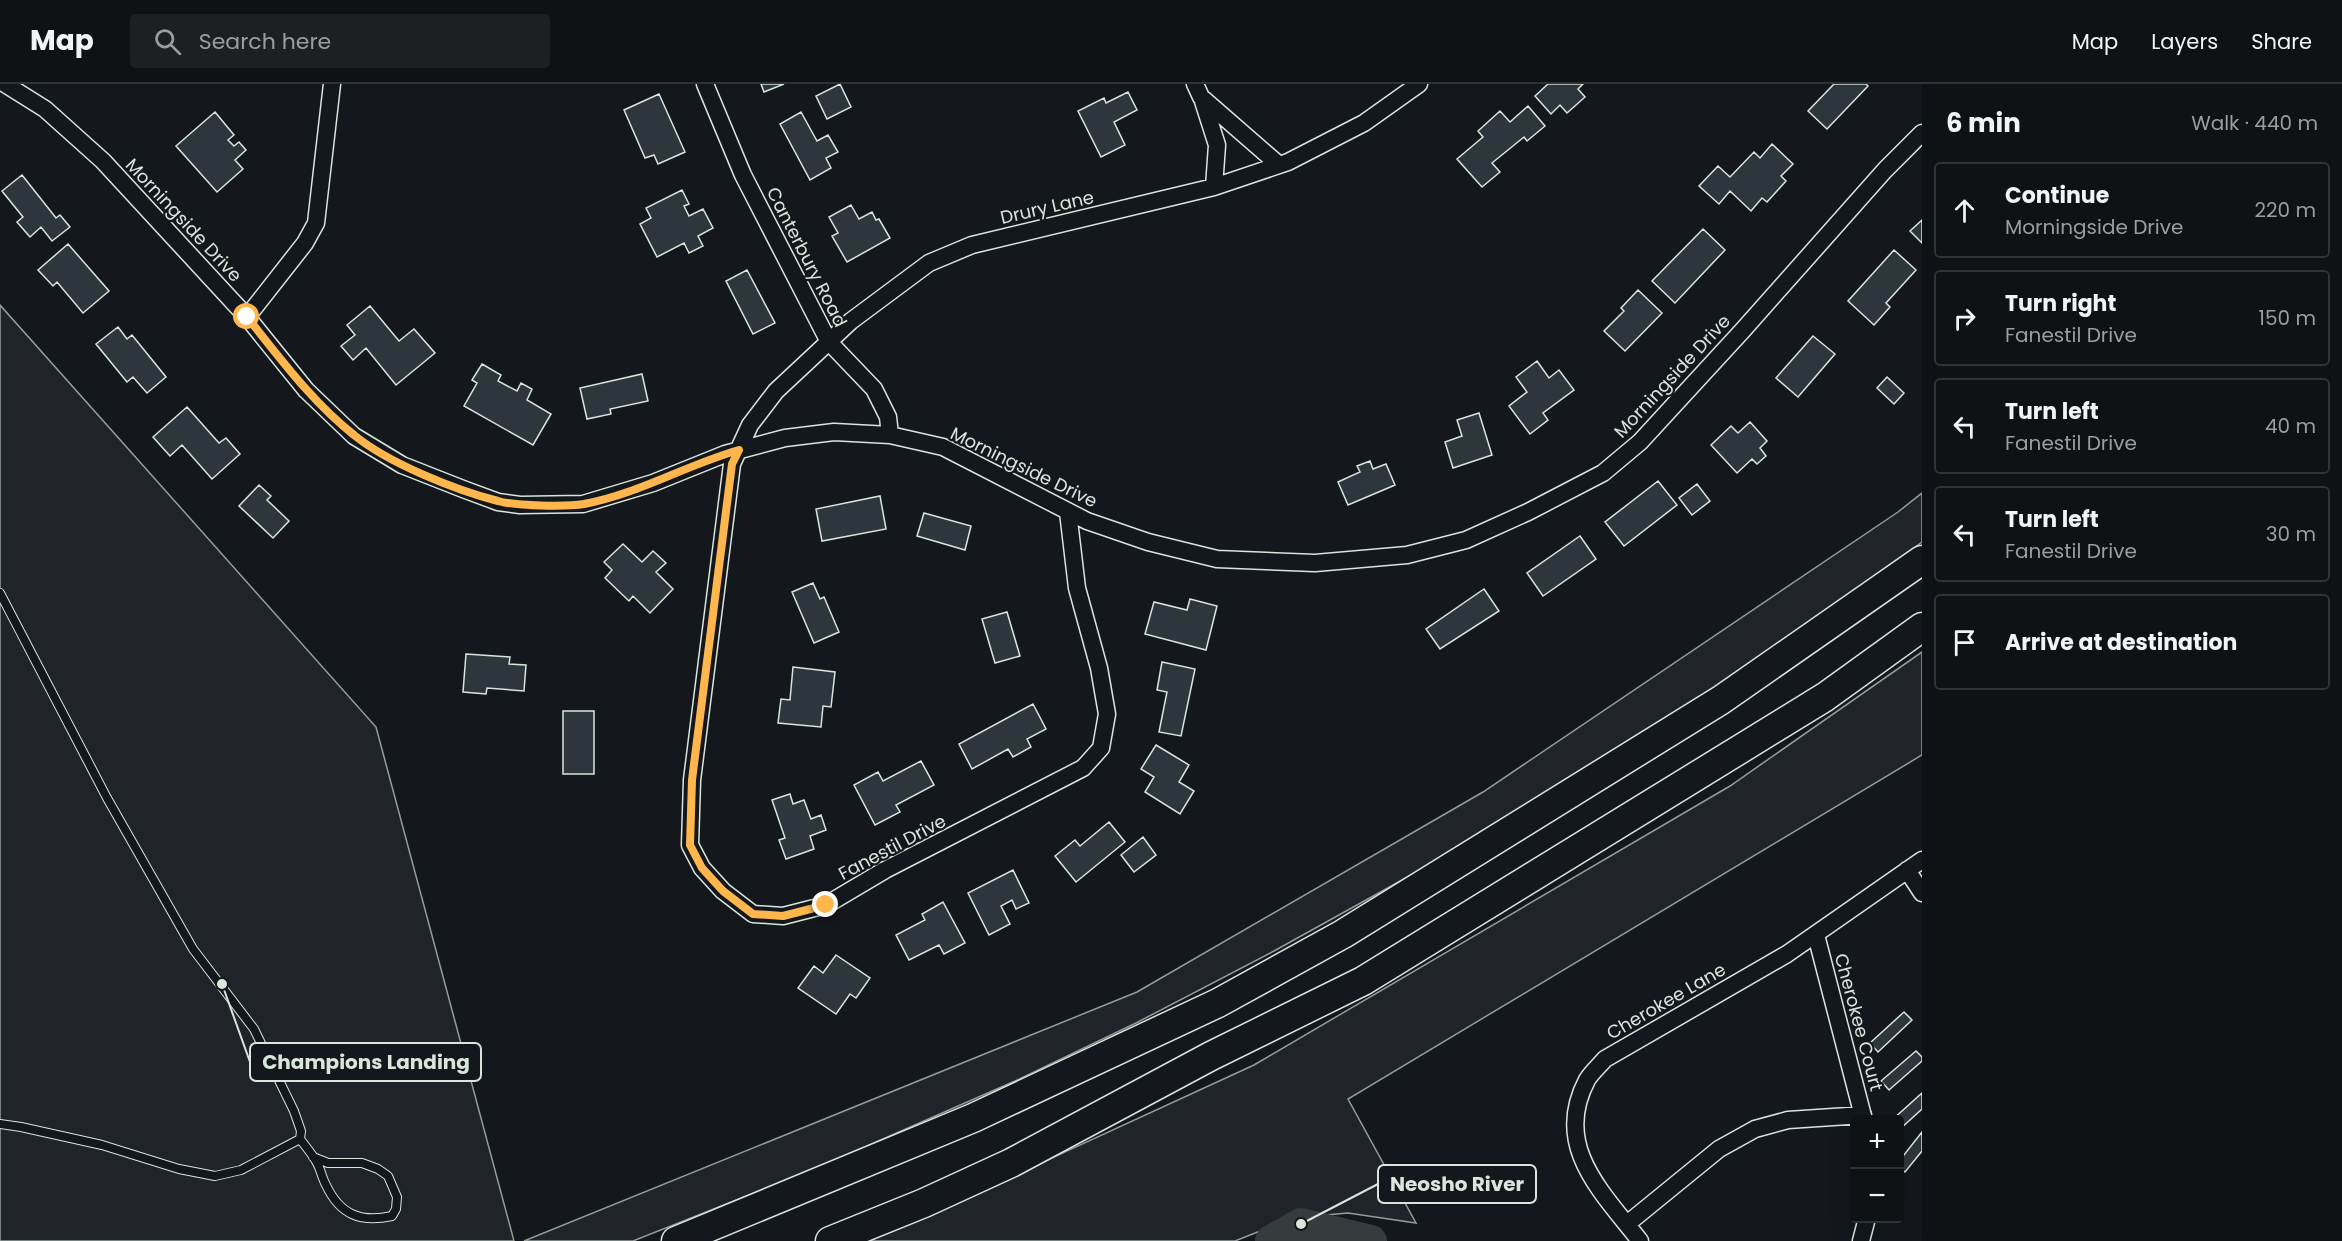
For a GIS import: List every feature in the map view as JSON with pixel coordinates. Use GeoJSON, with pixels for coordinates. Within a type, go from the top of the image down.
{"type":"FeatureCollection","features":[{"type":"Feature","properties":{"kind":"highway"},"geometry":{"type":"LineString","coordinates":[[676,1241],[973,1118],[1229,997],[1343,934],[1721,700],[1922,560]]}},
{"type":"Feature","properties":{"kind":"highway"},"geometry":{"type":"LineString","coordinates":[[830,1241],[924,1203],[1011,1163],[1211,1056],[1363,981],[1825,697],[1922,627]]}},
{"type":"Feature","properties":{"kind":"street","name":"Morningside Drive"},"geometry":{"type":"LineString","coordinates":[[5,84],[45,109],[103,161],[247,317],[306,390],[354,436],[402,465],[498,502],[520,505],[583,504],[653,483],[739,450],[785,438],[834,432],[890,435],[943,447],[1087,521],[1148,542],[1217,559],[1315,563],[1407,555],[1466,540],[1528,512],[1603,473],[1640,442],[1885,170],[1922,133]]}},
{"type":"Feature","properties":{"kind":"street"},"geometry":{"type":"LineString","coordinates":[[247,317],[305,243],[316,223],[332,84]]}},
{"type":"Feature","properties":{"kind":"street","name":"Canterbury Road"},"geometry":{"type":"LineString","coordinates":[[705,84],[743,175],[829,342],[874,389],[888,417],[890,435]]}},
{"type":"Feature","properties":{"kind":"street","name":"Drury Lane"},"geometry":{"type":"LineString","coordinates":[[739,450],[750,425],[776,391],[851,321],[929,263],[972,245],[1214,187],[1288,162],[1364,123],[1419,84]]}},
{"type":"Feature","properties":{"kind":"street"},"geometry":{"type":"LineString","coordinates":[[1198,90],[1278,164]]}},
{"type":"Feature","properties":{"kind":"street"},"geometry":{"type":"LineString","coordinates":[[1198,90],[1217,145],[1214,187]]}},
{"type":"Feature","properties":{"kind":"street","name":"Fanestil Drive"},"geometry":{"type":"LineString","coordinates":[[739,450],[732,464],[694,768],[690,845],[702,868],[723,891],[753,914],[783,916],[826,905],[885,870],[1083,768],[1101,748],[1107,714],[1099,668],[1077,588],[1068,512]]}},
{"type":"Feature","properties":{"kind":"street","name":"Cherokee Lane"},"geometry":{"type":"LineString","coordinates":[[1640,1241],[1589,1176],[1576,1141],[1574,1114],[1587,1079],[1605,1059],[1787,954],[1922,860]]}},
{"type":"Feature","properties":{"kind":"street"},"geometry":{"type":"LineString","coordinates":[[1907,870],[1922,893]]}},
{"type":"Feature","properties":{"kind":"street","name":"Cherokee Court"},"geometry":{"type":"LineString","coordinates":[[1816,935],[1863,1115]]}},
{"type":"Feature","properties":{"kind":"street"},"geometry":{"type":"LineString","coordinates":[[1627,1224],[1719,1149],[1755,1129],[1788,1120],[1850,1118]]}},
{"type":"Feature","properties":{"kind":"street"},"geometry":{"type":"LineString","coordinates":[[1861,1241],[1866,1223]]}},
{"type":"Feature","properties":{"kind":"lane"},"geometry":{"type":"LineString","coordinates":[[0,593],[107,798],[193,949],[254,1029],[294,1111],[301,1131],[300,1139],[313,1157],[326,1186],[339,1207],[356,1216],[378,1219],[392,1216],[396,1209],[397,1197],[388,1176],[378,1168],[363,1163],[328,1163],[313,1157]]}},
{"type":"Feature","properties":{"kind":"lane"},"geometry":{"type":"LineString","coordinates":[[0,1124],[102,1145],[179,1169],[215,1176],[241,1170],[300,1139]]}},
{"type":"Feature","properties":{"kind":"shaded area"},"geometry":{"type":"Polygon","coordinates":[[[0,305],[376,727],[514,1241],[0,1241],[0,305]]]}},
{"type":"Feature","properties":{"kind":"shaded area"},"geometry":{"type":"Polygon","coordinates":[[[1922,493],[1922,542],[1751,664],[1594,765],[1440,859],[1274,951],[1136,1023],[1015,1081],[817,1168],[633,1241],[524,1241],[1137,992],[1483,792],[1898,512],[1922,493]]]}},
{"type":"Feature","properties":{"kind":"shaded area"},"geometry":{"type":"Polygon","coordinates":[[[1922,652],[1922,755],[1348,1099],[1416,1223],[1348,1213],[1293,1218],[1235,1241],[862,1241],[952,1204],[1254,1065],[1730,786],[1922,652]]]}},
{"type":"Feature","properties":{"kind":"building"},"geometry":{"type":"Polygon","coordinates":[[[761,84],[784,84],[764,92],[761,84]]]}},
{"type":"Feature","properties":{"kind":"building"},"geometry":{"type":"Polygon","coordinates":[[[840,84],[851,107],[827,119],[816,96],[840,84]]]}},
{"type":"Feature","properties":{"kind":"building"},"geometry":{"type":"Polygon","coordinates":[[[1548,84],[1583,84],[1578,89],[1585,97],[1567,113],[1560,105],[1551,114],[1535,96],[1548,84]]]}},
{"type":"Feature","properties":{"kind":"building"},"geometry":{"type":"Polygon","coordinates":[[[1834,84],[1866,84],[1868,86],[1827,129],[1808,111],[1834,84]]]}},
{"type":"Feature","properties":{"kind":"building"},"geometry":{"type":"Polygon","coordinates":[[[1128,92],[1137,110],[1114,122],[1125,145],[1101,157],[1078,111],[1104,98],[1106,103],[1128,92]]]}},
{"type":"Feature","properties":{"kind":"building"},"geometry":{"type":"Polygon","coordinates":[[[659,94],[685,152],[658,164],[654,155],[645,158],[624,110],[659,94]]]}},
{"type":"Feature","properties":{"kind":"building"},"geometry":{"type":"Polygon","coordinates":[[[1528,106],[1545,126],[1527,141],[1524,137],[1492,163],[1500,172],[1482,187],[1457,159],[1483,137],[1478,131],[1500,111],[1510,122],[1528,106]]]}},
{"type":"Feature","properties":{"kind":"building"},"geometry":{"type":"Polygon","coordinates":[[[215,112],[234,135],[228,140],[234,146],[239,142],[246,150],[235,160],[243,169],[217,192],[176,146],[215,112]]]}},
{"type":"Feature","properties":{"kind":"building"},"geometry":{"type":"Polygon","coordinates":[[[801,112],[817,141],[828,135],[838,152],[826,158],[831,168],[810,180],[780,124],[801,112]]]}},
{"type":"Feature","properties":{"kind":"building"},"geometry":{"type":"Polygon","coordinates":[[[1772,144],[1793,164],[1781,176],[1786,181],[1767,202],[1762,198],[1751,211],[1730,191],[1719,204],[1699,186],[1718,166],[1730,177],[1754,152],[1760,158],[1772,144]]]}},
{"type":"Feature","properties":{"kind":"building"},"geometry":{"type":"Polygon","coordinates":[[[22,175],[56,218],[60,215],[70,227],[52,241],[41,227],[30,237],[17,222],[23,217],[2,191],[22,175]]]}},
{"type":"Feature","properties":{"kind":"building"},"geometry":{"type":"Polygon","coordinates":[[[682,190],[689,204],[684,206],[689,216],[703,209],[713,228],[698,236],[703,246],[689,253],[684,243],[657,257],[640,224],[651,218],[646,208],[682,190]]]}},
{"type":"Feature","properties":{"kind":"building"},"geometry":{"type":"Polygon","coordinates":[[[851,205],[859,219],[872,212],[890,238],[847,262],[832,236],[838,233],[829,217],[851,205]]]}},
{"type":"Feature","properties":{"kind":"building"},"geometry":{"type":"Polygon","coordinates":[[[1922,220],[1922,243],[1910,231],[1922,220]]]}},
{"type":"Feature","properties":{"kind":"building"},"geometry":{"type":"Polygon","coordinates":[[[1703,229],[1725,250],[1675,303],[1652,281],[1703,229]]]}},
{"type":"Feature","properties":{"kind":"building"},"geometry":{"type":"Polygon","coordinates":[[[68,244],[109,291],[83,313],[57,282],[53,286],[38,270],[68,244]]]}},
{"type":"Feature","properties":{"kind":"building"},"geometry":{"type":"Polygon","coordinates":[[[1894,250],[1916,270],[1886,303],[1890,307],[1874,325],[1848,301],[1894,250]]]}},
{"type":"Feature","properties":{"kind":"building"},"geometry":{"type":"Polygon","coordinates":[[[747,270],[775,323],[753,334],[726,281],[747,270]]]}},
{"type":"Feature","properties":{"kind":"building"},"geometry":{"type":"Polygon","coordinates":[[[1638,290],[1662,313],[1625,351],[1604,331],[1624,311],[1621,308],[1638,290]]]}},
{"type":"Feature","properties":{"kind":"building"},"geometry":{"type":"Polygon","coordinates":[[[370,306],[399,341],[414,329],[435,353],[396,385],[366,348],[353,360],[341,346],[355,335],[347,325],[370,306]]]}},
{"type":"Feature","properties":{"kind":"building"},"geometry":{"type":"Polygon","coordinates":[[[118,327],[127,339],[132,335],[166,377],[147,393],[133,377],[127,382],[96,344],[118,327]]]}},
{"type":"Feature","properties":{"kind":"building"},"geometry":{"type":"Polygon","coordinates":[[[1813,336],[1835,354],[1798,397],[1776,378],[1813,336]]]}},
{"type":"Feature","properties":{"kind":"building"},"geometry":{"type":"Polygon","coordinates":[[[1537,361],[1549,378],[1559,370],[1574,390],[1543,413],[1548,420],[1530,434],[1509,406],[1527,392],[1516,377],[1537,361]]]}},
{"type":"Feature","properties":{"kind":"building"},"geometry":{"type":"Polygon","coordinates":[[[482,364],[501,375],[498,381],[517,391],[521,383],[532,389],[527,400],[551,414],[533,445],[464,406],[477,383],[472,380],[482,364]]]}},
{"type":"Feature","properties":{"kind":"building"},"geometry":{"type":"Polygon","coordinates":[[[642,374],[648,401],[610,409],[611,414],[587,419],[580,388],[642,374]]]}},
{"type":"Feature","properties":{"kind":"building"},"geometry":{"type":"Polygon","coordinates":[[[1887,377],[1904,393],[1894,404],[1877,388],[1887,377]]]}},
{"type":"Feature","properties":{"kind":"building"},"geometry":{"type":"Polygon","coordinates":[[[187,407],[219,443],[226,438],[240,454],[212,479],[182,445],[170,456],[153,437],[187,407]]]}},
{"type":"Feature","properties":{"kind":"building"},"geometry":{"type":"Polygon","coordinates":[[[1479,413],[1492,455],[1453,468],[1445,442],[1462,436],[1457,420],[1479,413]]]}},
{"type":"Feature","properties":{"kind":"building"},"geometry":{"type":"Polygon","coordinates":[[[1750,422],[1767,441],[1760,448],[1766,456],[1757,464],[1752,459],[1737,473],[1711,445],[1731,426],[1738,433],[1750,422]]]}},
{"type":"Feature","properties":{"kind":"building"},"geometry":{"type":"Polygon","coordinates":[[[1370,461],[1373,469],[1386,464],[1395,485],[1348,505],[1338,482],[1360,472],[1357,466],[1370,461]]]}},
{"type":"Feature","properties":{"kind":"building"},"geometry":{"type":"Polygon","coordinates":[[[1658,481],[1677,505],[1624,546],[1605,522],[1658,481]]]}},
{"type":"Feature","properties":{"kind":"building"},"geometry":{"type":"Polygon","coordinates":[[[1697,484],[1710,501],[1692,515],[1679,498],[1697,484]]]}},
{"type":"Feature","properties":{"kind":"building"},"geometry":{"type":"Polygon","coordinates":[[[259,485],[271,496],[267,500],[289,521],[273,538],[239,506],[259,485]]]}},
{"type":"Feature","properties":{"kind":"building"},"geometry":{"type":"Polygon","coordinates":[[[880,496],[886,529],[822,541],[816,509],[880,496]]]}},
{"type":"Feature","properties":{"kind":"building"},"geometry":{"type":"Polygon","coordinates":[[[924,513],[971,526],[965,550],[917,536],[924,513]]]}},
{"type":"Feature","properties":{"kind":"building"},"geometry":{"type":"Polygon","coordinates":[[[1580,536],[1596,559],[1543,596],[1527,573],[1580,536]]]}},
{"type":"Feature","properties":{"kind":"building"},"geometry":{"type":"Polygon","coordinates":[[[623,544],[642,562],[653,551],[666,563],[656,572],[673,589],[650,613],[633,596],[629,601],[605,578],[612,570],[604,562],[623,544]]]}},
{"type":"Feature","properties":{"kind":"building"},"geometry":{"type":"Polygon","coordinates":[[[813,583],[820,599],[824,597],[839,632],[814,643],[792,592],[813,583]]]}},
{"type":"Feature","properties":{"kind":"building"},"geometry":{"type":"Polygon","coordinates":[[[1484,589],[1499,611],[1440,649],[1426,629],[1484,589]]]}},
{"type":"Feature","properties":{"kind":"building"},"geometry":{"type":"Polygon","coordinates":[[[1190,599],[1217,606],[1206,650],[1145,634],[1154,602],[1187,610],[1190,599]]]}},
{"type":"Feature","properties":{"kind":"building"},"geometry":{"type":"Polygon","coordinates":[[[1007,612],[1020,656],[995,663],[982,619],[1007,612]]]}},
{"type":"Feature","properties":{"kind":"building"},"geometry":{"type":"Polygon","coordinates":[[[466,654],[510,657],[509,664],[526,665],[524,691],[487,688],[486,694],[463,692],[466,654]]]}},
{"type":"Feature","properties":{"kind":"building"},"geometry":{"type":"Polygon","coordinates":[[[1162,662],[1195,669],[1181,736],[1159,732],[1167,692],[1157,690],[1162,662]]]}},
{"type":"Feature","properties":{"kind":"building"},"geometry":{"type":"Polygon","coordinates":[[[793,667],[835,672],[831,707],[823,706],[821,727],[778,723],[781,699],[790,700],[793,667]]]}},
{"type":"Feature","properties":{"kind":"building"},"geometry":{"type":"Polygon","coordinates":[[[1033,704],[1046,729],[1027,739],[1031,747],[1013,757],[1008,749],[972,769],[959,744],[1033,704]]]}},
{"type":"Feature","properties":{"kind":"building"},"geometry":{"type":"Polygon","coordinates":[[[563,711],[594,711],[594,774],[563,774],[563,711]]]}},
{"type":"Feature","properties":{"kind":"building"},"geometry":{"type":"Polygon","coordinates":[[[1156,745],[1189,765],[1179,782],[1194,791],[1180,814],[1145,792],[1154,777],[1141,769],[1156,745]]]}},
{"type":"Feature","properties":{"kind":"building"},"geometry":{"type":"Polygon","coordinates":[[[921,761],[934,785],[896,805],[900,812],[875,825],[854,785],[878,772],[883,781],[921,761]]]}},
{"type":"Feature","properties":{"kind":"building"},"geometry":{"type":"Polygon","coordinates":[[[790,794],[793,804],[804,800],[811,819],[821,815],[826,830],[810,836],[814,849],[786,859],[779,840],[785,838],[772,800],[790,794]]]}},
{"type":"Feature","properties":{"kind":"building"},"geometry":{"type":"Polygon","coordinates":[[[1109,822],[1125,842],[1076,882],[1055,856],[1075,840],[1080,846],[1109,822]]]}},
{"type":"Feature","properties":{"kind":"building"},"geometry":{"type":"Polygon","coordinates":[[[1143,837],[1156,855],[1134,872],[1121,855],[1143,837]]]}},
{"type":"Feature","properties":{"kind":"building"},"geometry":{"type":"Polygon","coordinates":[[[1013,870],[1029,903],[1016,909],[1012,900],[1001,906],[1010,924],[989,935],[968,893],[1013,870]]]}},
{"type":"Feature","properties":{"kind":"building"},"geometry":{"type":"Polygon","coordinates":[[[943,902],[965,943],[944,954],[939,945],[909,960],[896,935],[925,920],[922,914],[943,902]]]}},
{"type":"Feature","properties":{"kind":"building"},"geometry":{"type":"Polygon","coordinates":[[[836,955],[870,978],[856,998],[850,994],[836,1014],[798,988],[814,966],[823,973],[836,955]]]}},
{"type":"Feature","properties":{"kind":"building"},"geometry":{"type":"Polygon","coordinates":[[[1904,1012],[1912,1020],[1878,1052],[1870,1043],[1904,1012]]]}},
{"type":"Feature","properties":{"kind":"building"},"geometry":{"type":"Polygon","coordinates":[[[1916,1051],[1922,1057],[1922,1061],[1889,1090],[1881,1081],[1916,1051]]]}},
{"type":"Feature","properties":{"kind":"building"},"geometry":{"type":"Polygon","coordinates":[[[1922,1093],[1922,1109],[1904,1125],[1904,1115],[1898,1115],[1922,1093]]]}},
{"type":"Feature","properties":{"kind":"building"},"geometry":{"type":"Polygon","coordinates":[[[1922,1132],[1922,1151],[1905,1172],[1904,1155],[1922,1132]]]}},
{"type":"Feature","properties":{"kind":"waterway"},"geometry":{"type":"LineString","coordinates":[[1271,1241],[1301,1224],[1371,1241]]}},
{"type":"Feature","properties":{"kind":"place","name":"Champions Landing"},"geometry":{"type":"Point","coordinates":[222,984]}},
{"type":"Feature","properties":{"kind":"place","name":"Neosho River"},"geometry":{"type":"Point","coordinates":[1301,1224]}},
{"type":"Feature","properties":{"kind":"route"},"geometry":{"type":"LineString","coordinates":[[247,317],[306,390],[354,436],[402,465],[498,502],[520,505],[583,504],[653,483],[739,450],[732,464],[692,780],[690,845],[702,868],[723,891],[753,914],[783,916],[826,905]]}}]}
